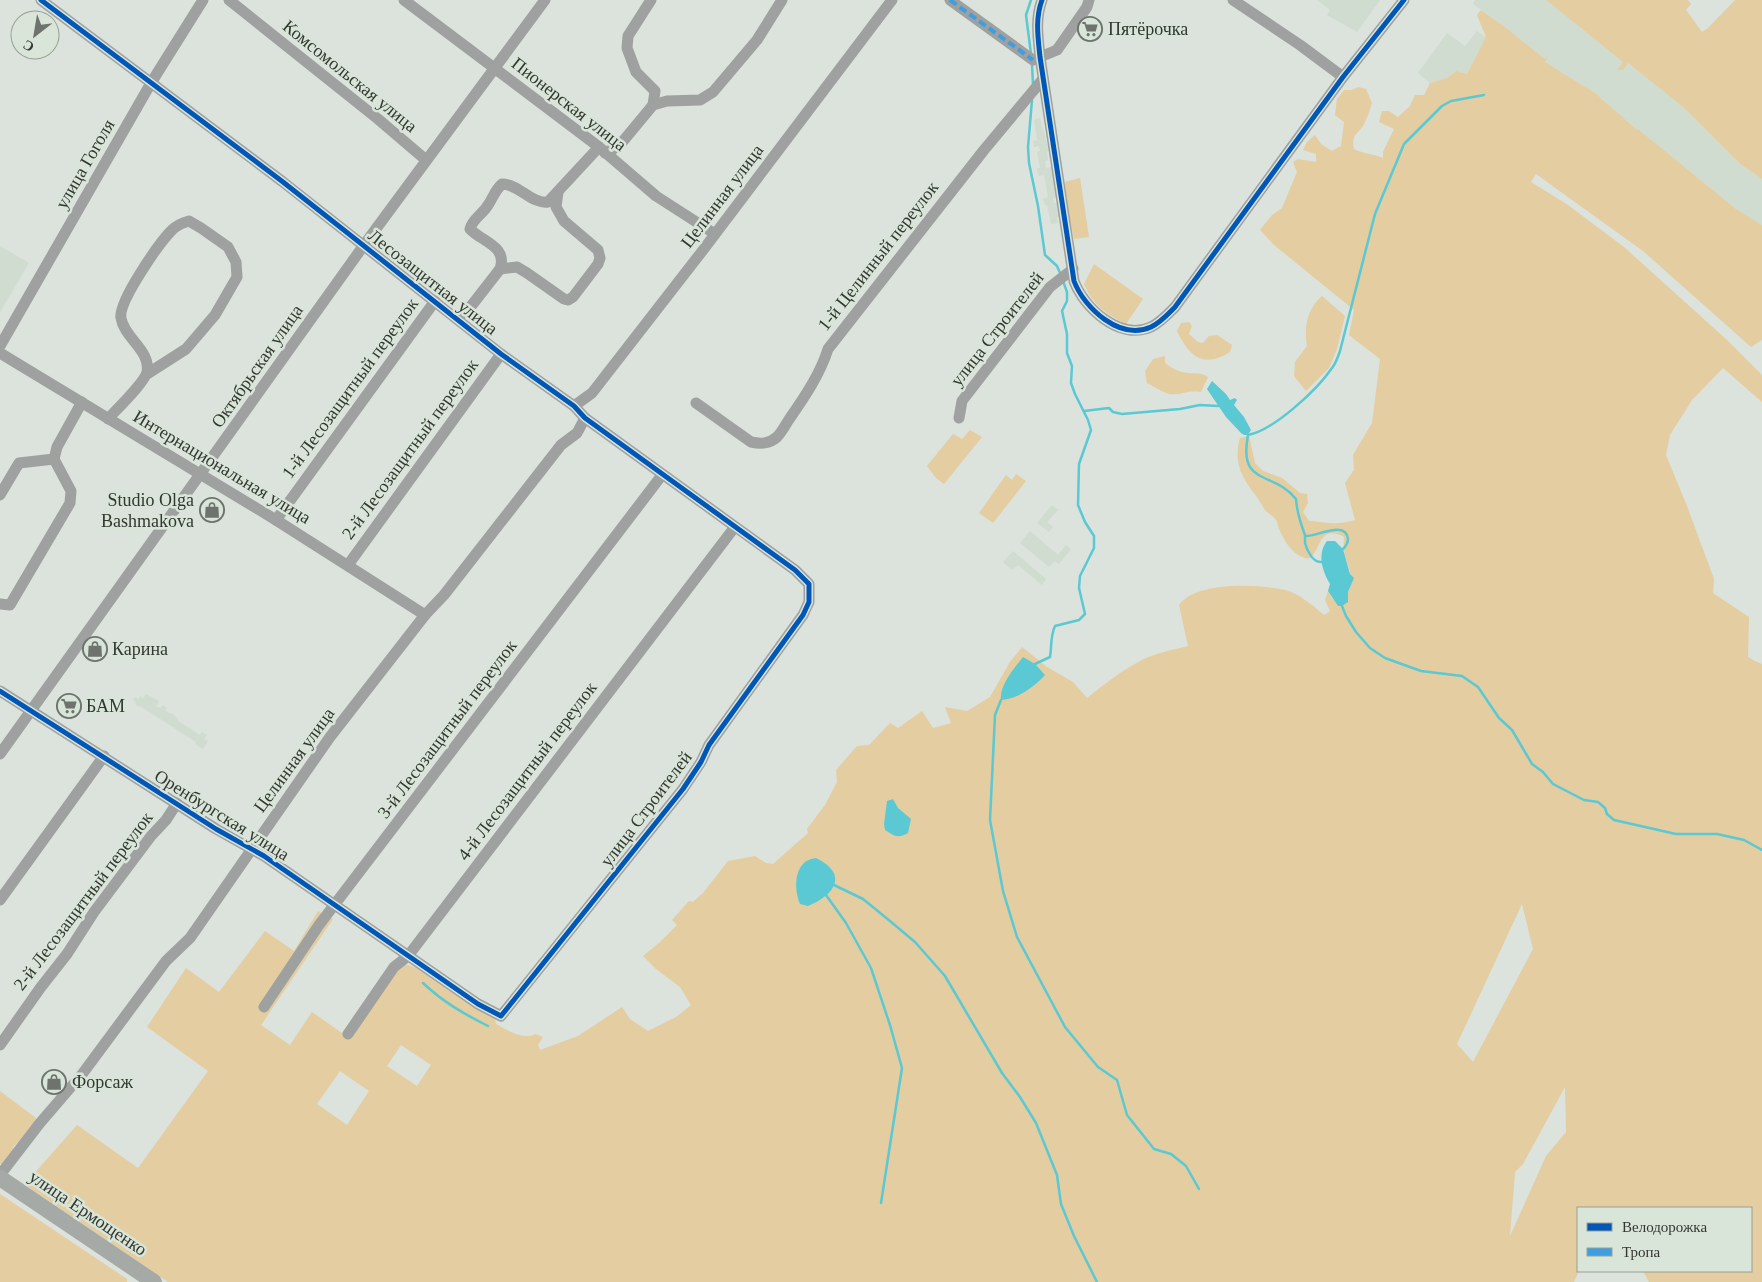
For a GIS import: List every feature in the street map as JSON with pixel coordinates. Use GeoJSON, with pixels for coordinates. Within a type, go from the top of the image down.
{"type":"FeatureCollection","features":[{"type":"Feature","properties":{"kind":"highway","name":"улица Ермощенко"},"geometry":{"type":"LineString","coordinates":[[0,1176],[154,1282]]}},
{"type":"Feature","properties":{"kind":"street","name":"Лесозащитная улица"},"geometry":{"type":"LineString","coordinates":[[41,0],[364,245],[501,354],[574,406],[585,418],[734,528],[795,570],[809,584]]}},
{"type":"Feature","properties":{"kind":"street","name":"улица Гоголя"},"geometry":{"type":"LineString","coordinates":[[0,346],[151,83],[203,0]]}},
{"type":"Feature","properties":{"kind":"street","name":"Комсомольская улица"},"geometry":{"type":"LineString","coordinates":[[229,0],[378,119],[426,160]]}},
{"type":"Feature","properties":{"kind":"street","name":"Пионерская улица"},"geometry":{"type":"LineString","coordinates":[[404,0],[602,150],[656,196],[715,234]]}},
{"type":"Feature","properties":{"kind":"street","name":"Октябрьская улица"},"geometry":{"type":"LineString","coordinates":[[0,754],[364,245],[545,0]]}},
{"type":"Feature","properties":{"kind":"street"},"geometry":{"type":"LineString","coordinates":[[457,318],[472,305],[500,268],[501,255],[492,244],[474,234],[470,229],[472,224],[489,205],[495,190],[502,184],[509,184],[541,202],[548,202],[602,150],[619,146],[653,104],[655,91],[636,72],[627,48],[628,36],[651,0]]}},
{"type":"Feature","properties":{"kind":"street"},"geometry":{"type":"LineString","coordinates":[[653,104],[667,100],[700,100],[713,92],[757,40],[782,0]]}},
{"type":"Feature","properties":{"kind":"street","name":"Целинная улица"},"geometry":{"type":"LineString","coordinates":[[574,406],[592,394],[892,0]]}},
{"type":"Feature","properties":{"kind":"street"},"geometry":{"type":"LineString","coordinates":[[1042,0],[1038,10],[1036,58],[1043,79],[1074,281],[1078,293],[1089,308],[1119,328],[1134,330],[1149,328],[1163,320],[1175,307],[1343,76],[1404,0]]}},
{"type":"Feature","properties":{"kind":"street"},"geometry":{"type":"LineString","coordinates":[[1036,58],[1057,50],[1087,7],[1089,0]]}},
{"type":"Feature","properties":{"kind":"street"},"geometry":{"type":"LineString","coordinates":[[1233,0],[1343,76]]}},
{"type":"Feature","properties":{"kind":"street"},"geometry":{"type":"LineString","coordinates":[[952,1],[1036,58]]}},
{"type":"Feature","properties":{"kind":"street","name":"1-й Целинный переулок"},"geometry":{"type":"LineString","coordinates":[[696,403],[751,442],[759,444],[768,443],[778,436],[799,406],[824,361],[828,349],[984,150],[1043,79]]}},
{"type":"Feature","properties":{"kind":"street"},"geometry":{"type":"LineString","coordinates":[[500,268],[517,268],[564,299],[568,300],[573,297],[598,264],[600,258],[598,250],[564,221],[556,207],[558,192]]}},
{"type":"Feature","properties":{"kind":"street"},"geometry":{"type":"LineString","coordinates":[[108,419],[147,374],[186,349],[215,315],[237,277],[236,262],[228,247],[188,221],[172,230],[150,258],[122,305],[121,318],[129,335],[143,352],[148,364],[147,374]]}},
{"type":"Feature","properties":{"kind":"street","name":"улица Строителей"},"geometry":{"type":"LineString","coordinates":[[959,418],[962,401],[1050,287],[1059,278],[1073,269]]}},
{"type":"Feature","properties":{"kind":"street","name":"1-й Лесозащитный переулок"},"geometry":{"type":"LineString","coordinates":[[276,520],[435,301]]}},
{"type":"Feature","properties":{"kind":"street","name":"Интернациональная улица"},"geometry":{"type":"LineString","coordinates":[[0,353],[276,520],[424,615]]}},
{"type":"Feature","properties":{"kind":"street","name":"2-й Лесозащитный переулок"},"geometry":{"type":"LineString","coordinates":[[348,565],[501,354]]}},
{"type":"Feature","properties":{"kind":"street"},"geometry":{"type":"LineString","coordinates":[[0,604],[10,605],[70,503],[71,491],[54,458],[57,447],[82,402]]}},
{"type":"Feature","properties":{"kind":"street","name":"Целинная улица"},"geometry":{"type":"LineString","coordinates":[[0,1176],[40,1123],[83,1073],[166,961],[190,938],[330,737],[424,615],[444,595],[561,445],[577,432],[585,418]]}},
{"type":"Feature","properties":{"kind":"street"},"geometry":{"type":"LineString","coordinates":[[0,495],[19,463],[54,458]]}},
{"type":"Feature","properties":{"kind":"street","name":"3-й Лесозащитный переулок"},"geometry":{"type":"LineString","coordinates":[[264,1007],[335,904],[662,475]]}},
{"type":"Feature","properties":{"kind":"street","name":"4-й Лесозащитный переулок"},"geometry":{"type":"LineString","coordinates":[[348,1034],[394,967],[408,956],[734,528]]}},
{"type":"Feature","properties":{"kind":"street","name":"улица Строителей"},"geometry":{"type":"LineString","coordinates":[[501,1016],[683,789],[709,746],[803,615],[809,602],[809,584]]}},
{"type":"Feature","properties":{"kind":"street","name":"Оренбургская улица"},"geometry":{"type":"LineString","coordinates":[[0,691],[216,829],[252,848],[478,1004],[501,1016]]}},
{"type":"Feature","properties":{"kind":"street"},"geometry":{"type":"LineString","coordinates":[[0,900],[104,756]]}},
{"type":"Feature","properties":{"kind":"street","name":"2-й Лесозащитный переулок"},"geometry":{"type":"LineString","coordinates":[[0,1045],[67,954],[94,912],[150,836],[166,820],[177,803]]}},
{"type":"Feature","properties":{"kind":"shaded area"},"geometry":{"type":"Polygon","coordinates":[[[1317,0],[1380,0],[1357,32],[1327,15],[1330,10],[1317,0]]]}},
{"type":"Feature","properties":{"kind":"shaded area"},"geometry":{"type":"Polygon","coordinates":[[[1475,0],[1546,0],[1623,62],[1618,70],[1623,70],[1628,63],[1683,107],[1739,163],[1762,179],[1762,225],[1736,209],[1638,129],[1637,131],[1595,93],[1545,62],[1547,59],[1473,4],[1475,0]]]}},
{"type":"Feature","properties":{"kind":"shaded area"},"geometry":{"type":"Polygon","coordinates":[[[1546,0],[1688,0],[1691,4],[1686,10],[1702,32],[1735,0],[1762,0],[1762,179],[1739,163],[1683,107],[1628,63],[1623,70],[1617,70],[1623,62],[1546,0]]]}},
{"type":"Feature","properties":{"kind":"shaded area"},"geometry":{"type":"Polygon","coordinates":[[[1481,10],[1545,59],[1549,55],[1545,62],[1595,93],[1637,130],[1736,209],[1762,225],[1762,340],[1751,347],[1643,251],[1536,174],[1531,182],[1568,205],[1624,247],[1727,340],[1762,375],[1762,402],[1723,368],[1692,400],[1670,435],[1666,455],[1714,579],[1713,593],[1749,617],[1748,657],[1762,664],[1762,1282],[1649,1282],[1644,1272],[1752,1272],[1752,1207],[1577,1207],[1577,1272],[1579,1272],[1574,1282],[168,1282],[21,1182],[34,1186],[33,1175],[77,1125],[138,1168],[208,1071],[147,1027],[186,968],[219,992],[265,931],[294,951],[318,911],[333,919],[261,1025],[290,1045],[312,1012],[342,1033],[394,960],[416,968],[458,997],[495,1018],[496,1024],[505,1029],[516,1034],[531,1036],[535,1034],[543,1037],[538,1045],[540,1050],[578,1036],[622,1007],[630,1019],[648,1031],[676,1017],[691,1005],[680,987],[656,969],[643,956],[677,925],[672,920],[689,901],[693,902],[703,893],[728,861],[755,856],[766,863],[773,864],[808,833],[807,829],[825,805],[837,782],[836,770],[857,746],[869,745],[890,723],[898,728],[922,711],[933,728],[951,723],[945,707],[967,711],[990,697],[1010,662],[1022,647],[1047,667],[1073,682],[1087,698],[1142,660],[1188,646],[1179,605],[1187,597],[1213,588],[1260,586],[1285,590],[1296,594],[1324,615],[1330,611],[1325,600],[1328,591],[1333,600],[1347,595],[1351,584],[1351,576],[1344,548],[1344,537],[1334,533],[1327,534],[1322,538],[1313,556],[1308,558],[1295,553],[1279,530],[1275,519],[1265,510],[1243,477],[1238,463],[1238,447],[1240,438],[1249,436],[1255,463],[1263,471],[1282,478],[1300,493],[1307,494],[1308,503],[1303,512],[1309,521],[1337,523],[1355,520],[1345,483],[1354,470],[1353,455],[1372,423],[1380,359],[1349,335],[1354,310],[1274,245],[1260,230],[1272,215],[1282,208],[1297,172],[1293,162],[1298,159],[1316,162],[1316,154],[1303,150],[1307,142],[1315,135],[1321,144],[1332,151],[1341,146],[1344,122],[1335,115],[1337,99],[1344,90],[1352,90],[1358,87],[1366,89],[1372,103],[1363,126],[1354,137],[1354,149],[1383,158],[1383,152],[1394,129],[1379,122],[1382,111],[1389,111],[1398,117],[1410,106],[1415,95],[1424,95],[1430,83],[1447,78],[1456,71],[1467,74],[1486,37],[1477,15],[1481,10]],[[1522,904],[1457,1044],[1473,1062],[1533,949],[1522,904]],[[401,1045],[387,1066],[417,1086],[431,1065],[401,1045]],[[340,1071],[317,1104],[347,1125],[369,1091],[340,1071]],[[1565,1087],[1523,1164],[1515,1172],[1510,1236],[1546,1156],[1566,1132],[1565,1087]]]}},
{"type":"Feature","properties":{"kind":"shaded area"},"geometry":{"type":"Polygon","coordinates":[[[1477,31],[1486,37],[1467,74],[1456,71],[1447,78],[1430,83],[1418,73],[1447,33],[1465,46],[1477,31]]]}},
{"type":"Feature","properties":{"kind":"shaded area"},"geometry":{"type":"Polygon","coordinates":[[[1040,118],[1049,151],[1047,152],[1048,160],[1045,161],[1046,168],[1051,167],[1057,197],[1053,198],[1054,203],[1057,203],[1060,217],[1057,218],[1058,223],[1051,224],[1047,205],[1045,205],[1043,199],[1048,197],[1044,175],[1039,176],[1037,168],[1040,168],[1037,152],[1040,151],[1039,146],[1034,147],[1033,141],[1037,140],[1034,120],[1040,118]]]}},
{"type":"Feature","properties":{"kind":"shaded area"},"geometry":{"type":"Polygon","coordinates":[[[1080,178],[1089,237],[1074,239],[1066,201],[1065,182],[1080,178]]]}},
{"type":"Feature","properties":{"kind":"shaded area"},"geometry":{"type":"Polygon","coordinates":[[[0,246],[29,263],[0,312],[0,246]]]}},
{"type":"Feature","properties":{"kind":"shaded area"},"geometry":{"type":"Polygon","coordinates":[[[1094,264],[1143,299],[1126,324],[1101,308],[1087,291],[1084,284],[1094,264]]]}},
{"type":"Feature","properties":{"kind":"shaded area"},"geometry":{"type":"Polygon","coordinates":[[[1322,296],[1345,316],[1337,349],[1329,368],[1306,391],[1294,376],[1295,362],[1307,346],[1306,325],[1313,307],[1322,296]]]}},
{"type":"Feature","properties":{"kind":"shaded area"},"geometry":{"type":"Polygon","coordinates":[[[1189,322],[1192,326],[1189,334],[1198,342],[1203,343],[1209,336],[1217,335],[1232,345],[1230,352],[1212,359],[1198,357],[1192,353],[1177,331],[1181,323],[1189,322]]]}},
{"type":"Feature","properties":{"kind":"shaded area"},"geometry":{"type":"Polygon","coordinates":[[[1165,356],[1165,363],[1176,370],[1208,377],[1201,392],[1169,394],[1147,383],[1145,371],[1153,359],[1165,356]]]}},
{"type":"Feature","properties":{"kind":"shaded area"},"geometry":{"type":"Polygon","coordinates":[[[970,430],[982,437],[944,484],[936,478],[927,466],[953,434],[962,439],[970,430]]]}},
{"type":"Feature","properties":{"kind":"shaded area"},"geometry":{"type":"Polygon","coordinates":[[[1016,474],[1026,481],[993,523],[979,513],[1006,475],[1012,480],[1016,474]]]}},
{"type":"Feature","properties":{"kind":"shaded area"},"geometry":{"type":"Polygon","coordinates":[[[1052,505],[1058,510],[1047,522],[1053,527],[1049,532],[1037,523],[1052,505]]]}},
{"type":"Feature","properties":{"kind":"shaded area"},"geometry":{"type":"Polygon","coordinates":[[[1030,531],[1058,555],[1066,545],[1071,549],[1059,564],[1055,561],[1049,567],[1020,543],[1030,531]]]}},
{"type":"Feature","properties":{"kind":"shaded area"},"geometry":{"type":"Polygon","coordinates":[[[1013,551],[1046,579],[1042,585],[1018,565],[1012,570],[1003,562],[1013,551]]]}},
{"type":"Feature","properties":{"kind":"shaded area"},"geometry":{"type":"Polygon","coordinates":[[[146,694],[159,701],[156,706],[160,708],[163,705],[167,708],[165,711],[173,714],[177,720],[200,735],[202,732],[207,735],[204,739],[208,741],[203,749],[195,744],[196,742],[135,704],[133,700],[135,697],[139,699],[140,696],[143,698],[146,694]]]}},
{"type":"Feature","properties":{"kind":"shaded area"},"geometry":{"type":"Polygon","coordinates":[[[0,1091],[36,1118],[31,1130],[13,1147],[13,1153],[4,1164],[0,1164],[0,1091]]]}},
{"type":"Feature","properties":{"kind":"shaded area"},"geometry":{"type":"Polygon","coordinates":[[[0,1194],[127,1279],[127,1282],[0,1282],[0,1194]]]}},
{"type":"Feature","properties":{"kind":"water"},"geometry":{"type":"Polygon","coordinates":[[[1212,381],[1230,400],[1235,398],[1237,400],[1234,405],[1244,417],[1251,430],[1248,435],[1241,433],[1226,417],[1207,389],[1212,381]]]}},
{"type":"Feature","properties":{"kind":"water"},"geometry":{"type":"Polygon","coordinates":[[[1327,541],[1335,541],[1343,549],[1350,574],[1354,578],[1348,592],[1348,602],[1342,606],[1338,606],[1328,591],[1330,584],[1323,568],[1321,557],[1327,541]]]}},
{"type":"Feature","properties":{"kind":"water"},"geometry":{"type":"Polygon","coordinates":[[[1023,657],[1035,664],[1045,675],[1025,692],[1001,700],[1002,689],[1005,683],[1023,657]]]}},
{"type":"Feature","properties":{"kind":"water"},"geometry":{"type":"Polygon","coordinates":[[[893,799],[898,808],[911,819],[908,833],[901,836],[894,835],[885,830],[887,801],[893,799]]]}},
{"type":"Feature","properties":{"kind":"water"},"geometry":{"type":"Polygon","coordinates":[[[816,858],[826,864],[832,871],[835,877],[834,884],[825,896],[817,901],[808,906],[800,904],[796,890],[799,869],[809,860],[816,858]]]}},
{"type":"Feature","properties":{"kind":"waterway"},"geometry":{"type":"LineString","coordinates":[[1031,0],[1026,15],[1031,54]]}},
{"type":"Feature","properties":{"kind":"waterway"},"geometry":{"type":"LineString","coordinates":[[1032,65],[1033,84]]}},
{"type":"Feature","properties":{"kind":"waterway"},"geometry":{"type":"LineString","coordinates":[[1322,562],[1313,559],[1307,549],[1296,499],[1287,490],[1260,476],[1248,463],[1246,451],[1248,435],[1270,426],[1294,408],[1306,398],[1335,364],[1375,214],[1404,144],[1442,106],[1451,101],[1484,95]]}},
{"type":"Feature","properties":{"kind":"waterway"},"geometry":{"type":"LineString","coordinates":[[1032,100],[1028,147],[1029,163],[1045,255],[1057,266],[1060,273]]}},
{"type":"Feature","properties":{"kind":"waterway"},"geometry":{"type":"LineString","coordinates":[[1035,664],[1050,657],[1055,626],[1079,620],[1085,614],[1079,588],[1080,576],[1094,548],[1094,536],[1085,522],[1078,505],[1079,464],[1091,430],[1071,383],[1072,366],[1067,353],[1067,334],[1062,311],[1067,301],[1067,292],[1063,281]]}},
{"type":"Feature","properties":{"kind":"waterway"},"geometry":{"type":"LineString","coordinates":[[1084,411],[1109,408],[1113,412],[1122,414],[1180,409],[1200,405],[1218,406]]}},
{"type":"Feature","properties":{"kind":"waterway"},"geometry":{"type":"LineString","coordinates":[[1305,536],[1342,530],[1346,533],[1348,539],[1343,549]]}},
{"type":"Feature","properties":{"kind":"waterway"},"geometry":{"type":"LineString","coordinates":[[1342,606],[1356,632],[1370,648],[1385,658],[1421,671],[1462,676],[1478,687],[1499,718],[1512,730],[1532,764],[1543,772],[1553,784],[1584,800],[1598,802],[1614,820],[1676,834],[1717,834],[1744,840],[1762,850]]}},
{"type":"Feature","properties":{"kind":"waterway"},"geometry":{"type":"LineString","coordinates":[[1001,700],[995,715],[990,820],[1003,891],[1017,937],[1065,1027],[1098,1067],[1117,1080],[1127,1115],[1154,1149],[1171,1154],[1186,1166],[1199,1189]]}},
{"type":"Feature","properties":{"kind":"waterway"},"geometry":{"type":"LineString","coordinates":[[834,885],[863,899],[890,921],[915,942],[945,976],[1002,1073],[1036,1123],[1057,1175],[1061,1204],[1074,1236],[1097,1282]]}},
{"type":"Feature","properties":{"kind":"waterway"},"geometry":{"type":"LineString","coordinates":[[826,895],[846,923],[871,968],[902,1068],[881,1203]]}},
{"type":"Feature","properties":{"kind":"waterway"},"geometry":{"type":"LineString","coordinates":[[423,983],[454,1007],[488,1026]]}},
{"type":"Feature","properties":{"kind":"marked path"},"geometry":{"type":"LineString","coordinates":[[950,0],[1033,60]]}},
{"type":"Feature","properties":{"kind":"cycle path"},"geometry":{"type":"LineString","coordinates":[[0,691],[216,829],[264,856],[478,1004],[501,1016],[683,789],[701,762],[709,745],[803,615],[809,602],[809,584],[795,570],[585,418],[574,406],[501,354],[283,182],[41,0]]}},
{"type":"Feature","properties":{"kind":"cycle path"},"geometry":{"type":"LineString","coordinates":[[1042,0],[1038,21],[1040,57],[1074,281],[1086,302],[1095,311],[1116,326],[1127,330],[1151,327],[1175,307],[1343,77],[1404,0]]}},
{"type":"Feature","properties":{"kind":"place","name":"Пятёрочка"},"geometry":{"type":"Point","coordinates":[1090,29]}},
{"type":"Feature","properties":{"kind":"place","name":"Studio Olga Bashmakova"},"geometry":{"type":"Point","coordinates":[212,510]}},
{"type":"Feature","properties":{"kind":"place","name":"Карина"},"geometry":{"type":"Point","coordinates":[95,649]}},
{"type":"Feature","properties":{"kind":"place","name":"БАМ"},"geometry":{"type":"Point","coordinates":[69,706]}},
{"type":"Feature","properties":{"kind":"place","name":"Форсаж"},"geometry":{"type":"Point","coordinates":[54,1082]}}]}
